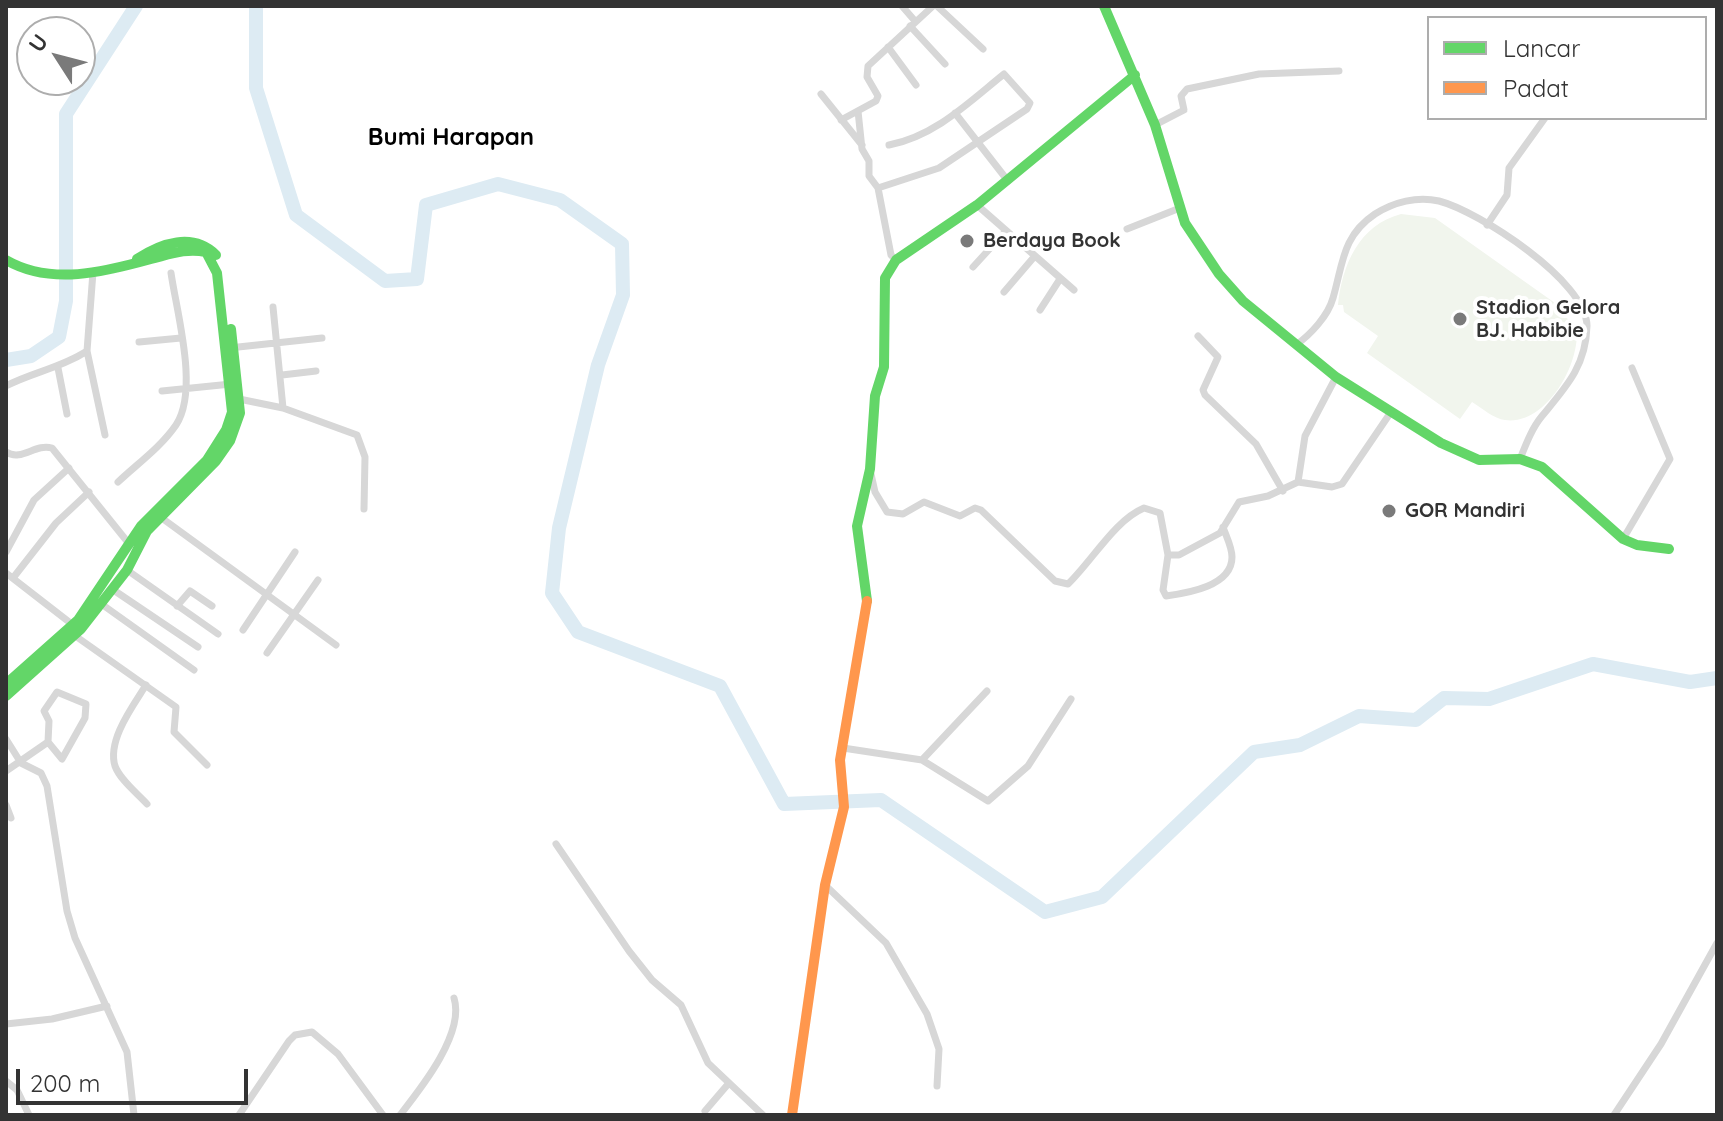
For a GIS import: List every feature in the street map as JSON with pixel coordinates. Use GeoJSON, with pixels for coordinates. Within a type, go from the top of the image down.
{"type":"FeatureCollection","features":[{"type":"Feature","properties":{"kind":"street"},"geometry":{"type":"LineString","coordinates":[[902,6],[945,64]]}},
{"type":"Feature","properties":{"kind":"street"},"geometry":{"type":"LineString","coordinates":[[841,120],[878,98],[867,71],[913,23],[935,6],[983,49]]}},
{"type":"Feature","properties":{"kind":"street"},"geometry":{"type":"LineString","coordinates":[[1104,6],[1155,125],[1180,208],[1191,233],[1219,274],[1243,301],[1336,377],[1391,412],[1470,457],[1520,459],[1542,467],[1623,539],[1637,545],[1669,549]]}},
{"type":"Feature","properties":{"kind":"street"},"geometry":{"type":"LineString","coordinates":[[888,47],[916,85]]}},
{"type":"Feature","properties":{"kind":"street"},"geometry":{"type":"LineString","coordinates":[[1155,125],[1184,110],[1181,96],[1187,89],[1259,74],[1339,71]]}},
{"type":"Feature","properties":{"kind":"street"},"geometry":{"type":"LineString","coordinates":[[878,188],[939,168],[1029,106],[1008,75],[1004,74],[955,113],[911,140],[889,145]]}},
{"type":"Feature","properties":{"kind":"street"},"geometry":{"type":"LineString","coordinates":[[792,1115],[825,885],[844,807],[840,760],[867,602],[857,526],[870,469],[875,396],[884,367],[883,288],[896,260],[977,205],[1135,75]]}},
{"type":"Feature","properties":{"kind":"street"},"geometry":{"type":"LineString","coordinates":[[821,94],[862,145],[869,161],[869,176],[878,188],[891,255],[896,260]]}},
{"type":"Feature","properties":{"kind":"street"},"geometry":{"type":"LineString","coordinates":[[858,111],[862,145]]}},
{"type":"Feature","properties":{"kind":"street"},"geometry":{"type":"LineString","coordinates":[[955,113],[1008,181]]}},
{"type":"Feature","properties":{"kind":"street"},"geometry":{"type":"LineString","coordinates":[[1487,225],[1507,195],[1509,168],[1544,120]]}},
{"type":"Feature","properties":{"kind":"street"},"geometry":{"type":"LineString","coordinates":[[1296,345],[1329,309],[1338,267],[1352,235],[1377,213],[1395,204],[1423,199],[1454,206],[1562,277],[1583,307],[1587,322],[1580,366],[1562,395],[1534,427],[1520,459]]}},
{"type":"Feature","properties":{"kind":"street"},"geometry":{"type":"LineString","coordinates":[[977,205],[1074,290]]}},
{"type":"Feature","properties":{"kind":"street"},"geometry":{"type":"LineString","coordinates":[[1127,229],[1180,208]]}},
{"type":"Feature","properties":{"kind":"street"},"geometry":{"type":"LineString","coordinates":[[973,267],[1005,232]]}},
{"type":"Feature","properties":{"kind":"street"},"geometry":{"type":"LineString","coordinates":[[6,260],[28,273],[72,275],[190,249],[212,254],[239,399],[234,433],[131,546],[127,570],[100,603],[6,696]]}},
{"type":"Feature","properties":{"kind":"street"},"geometry":{"type":"LineString","coordinates":[[1004,292],[1034,257]]}},
{"type":"Feature","properties":{"kind":"street"},"geometry":{"type":"LineString","coordinates":[[93,272],[87,351],[105,435]]}},
{"type":"Feature","properties":{"kind":"street"},"geometry":{"type":"LineString","coordinates":[[118,482],[169,435],[181,417],[187,389],[171,273]]}},
{"type":"Feature","properties":{"kind":"street"},"geometry":{"type":"LineString","coordinates":[[1040,310],[1060,279]]}},
{"type":"Feature","properties":{"kind":"street"},"geometry":{"type":"LineString","coordinates":[[273,307],[279,342],[283,408]]}},
{"type":"Feature","properties":{"kind":"street"},"geometry":{"type":"LineString","coordinates":[[1198,336],[1218,357],[1203,390],[1205,395],[1256,444],[1283,491]]}},
{"type":"Feature","properties":{"kind":"street"},"geometry":{"type":"LineString","coordinates":[[139,342],[181,338]]}},
{"type":"Feature","properties":{"kind":"street"},"geometry":{"type":"LineString","coordinates":[[230,348],[322,338]]}},
{"type":"Feature","properties":{"kind":"street"},"geometry":{"type":"LineString","coordinates":[[6,386],[31,372],[58,368],[87,351]]}},
{"type":"Feature","properties":{"kind":"street"},"geometry":{"type":"LineString","coordinates":[[58,368],[67,414]]}},
{"type":"Feature","properties":{"kind":"street"},"geometry":{"type":"LineString","coordinates":[[1623,539],[1670,459],[1632,368]]}},
{"type":"Feature","properties":{"kind":"street"},"geometry":{"type":"LineString","coordinates":[[282,375],[316,371]]}},
{"type":"Feature","properties":{"kind":"street"},"geometry":{"type":"LineString","coordinates":[[1298,482],[1305,436],[1336,377]]}},
{"type":"Feature","properties":{"kind":"street"},"geometry":{"type":"LineString","coordinates":[[162,391],[234,384]]}},
{"type":"Feature","properties":{"kind":"street"},"geometry":{"type":"LineString","coordinates":[[6,684],[74,630],[157,508],[214,458],[230,421],[234,384]]}},
{"type":"Feature","properties":{"kind":"street"},"geometry":{"type":"LineString","coordinates":[[239,399],[283,408],[360,437],[367,476],[364,509]]}},
{"type":"Feature","properties":{"kind":"street"},"geometry":{"type":"LineString","coordinates":[[1168,555],[1179,555],[1211,540],[1239,502],[1283,491],[1298,482],[1332,487],[1342,484],[1391,412]]}},
{"type":"Feature","properties":{"kind":"street"},"geometry":{"type":"LineString","coordinates":[[6,452],[17,455],[49,446],[131,546]]}},
{"type":"Feature","properties":{"kind":"street"},"geometry":{"type":"LineString","coordinates":[[6,552],[34,500],[69,468]]}},
{"type":"Feature","properties":{"kind":"street"},"geometry":{"type":"LineString","coordinates":[[870,469],[875,492],[887,512],[903,514],[924,502],[960,516],[975,508],[981,510],[1055,581],[1062,584],[1068,584],[1089,564],[1125,518],[1144,508],[1160,513],[1168,555],[1163,590],[1166,596],[1219,580],[1227,573],[1232,558],[1223,527]]}},
{"type":"Feature","properties":{"kind":"street"},"geometry":{"type":"LineString","coordinates":[[89,492],[9,575],[74,630],[176,707],[174,732],[207,765]]}},
{"type":"Feature","properties":{"kind":"street"},"geometry":{"type":"LineString","coordinates":[[159,516],[336,645]]}},
{"type":"Feature","properties":{"kind":"street"},"geometry":{"type":"LineString","coordinates":[[243,630],[295,552]]}},
{"type":"Feature","properties":{"kind":"street"},"geometry":{"type":"LineString","coordinates":[[127,570],[218,634]]}},
{"type":"Feature","properties":{"kind":"street"},"geometry":{"type":"LineString","coordinates":[[267,653],[318,580]]}},
{"type":"Feature","properties":{"kind":"street"},"geometry":{"type":"LineString","coordinates":[[112,589],[198,647]]}},
{"type":"Feature","properties":{"kind":"street"},"geometry":{"type":"LineString","coordinates":[[177,606],[190,591],[212,606]]}},
{"type":"Feature","properties":{"kind":"street"},"geometry":{"type":"LineString","coordinates":[[100,603],[194,670]]}},
{"type":"Feature","properties":{"kind":"street"},"geometry":{"type":"LineString","coordinates":[[146,685],[120,730],[114,754],[115,767],[147,804]]}},
{"type":"Feature","properties":{"kind":"street"},"geometry":{"type":"LineString","coordinates":[[922,760],[987,691]]}},
{"type":"Feature","properties":{"kind":"street"},"geometry":{"type":"LineString","coordinates":[[6,771],[48,742],[49,721],[44,711],[57,692],[86,704],[85,718],[62,759],[48,742]]}},
{"type":"Feature","properties":{"kind":"street"},"geometry":{"type":"LineString","coordinates":[[843,748],[922,760],[988,801],[1028,766],[1071,699]]}},
{"type":"Feature","properties":{"kind":"street"},"geometry":{"type":"LineString","coordinates":[[6,739],[21,763],[41,773],[47,786],[67,911],[75,938],[127,1052],[134,1115]]}},
{"type":"Feature","properties":{"kind":"street"},"geometry":{"type":"LineString","coordinates":[[6,805],[11,818]]}},
{"type":"Feature","properties":{"kind":"street"},"geometry":{"type":"LineString","coordinates":[[556,844],[652,980],[681,1005],[704,1057],[763,1115]]}},
{"type":"Feature","properties":{"kind":"street"},"geometry":{"type":"LineString","coordinates":[[825,885],[886,943],[927,1014],[939,1049],[937,1086]]}},
{"type":"Feature","properties":{"kind":"street"},"geometry":{"type":"LineString","coordinates":[[1614,1115],[1661,1044],[1717,943]]}},
{"type":"Feature","properties":{"kind":"street"},"geometry":{"type":"LineString","coordinates":[[400,1115],[428,1079],[458,1018],[454,998]]}},
{"type":"Feature","properties":{"kind":"street"},"geometry":{"type":"LineString","coordinates":[[6,1024],[52,1019],[107,1006]]}},
{"type":"Feature","properties":{"kind":"street"},"geometry":{"type":"LineString","coordinates":[[239,1115],[289,1041],[295,1035],[312,1032],[338,1054],[383,1115]]}},
{"type":"Feature","properties":{"kind":"street"},"geometry":{"type":"LineString","coordinates":[[6,1081],[17,1090],[29,1115]]}},
{"type":"Feature","properties":{"kind":"street"},"geometry":{"type":"LineString","coordinates":[[705,1111],[729,1083]]}},
{"type":"Feature","properties":{"kind":"shaded area","name":"Stadion Gelora BJ. Habibie"},"geometry":{"type":"Polygon","coordinates":[[[1401,214],[1435,218],[1562,308],[1560,313],[1576,325],[1577,339],[1568,372],[1548,402],[1535,413],[1520,419],[1505,420],[1472,402],[1460,419],[1367,353],[1378,336],[1344,312],[1343,305],[1338,305],[1340,290],[1349,262],[1364,237],[1386,219],[1401,214]]]}},
{"type":"Feature","properties":{"kind":"waterway"},"geometry":{"type":"LineString","coordinates":[[6,360],[31,356],[59,337],[66,301],[66,114],[136,6]]}},
{"type":"Feature","properties":{"kind":"waterway"},"geometry":{"type":"LineString","coordinates":[[256,6],[256,88],[296,215],[385,281],[417,279],[426,205],[498,184],[560,200],[622,244],[623,295],[598,365],[559,528],[552,593],[578,632],[720,686],[784,804],[881,800],[1045,912],[1102,897],[1254,752],[1300,745],[1359,716],[1416,720],[1444,698],[1489,699],[1593,664],[1690,682],[1717,678]]}},
{"type":"Feature","properties":{"kind":"traffic: fast"},"geometry":{"type":"LineString","coordinates":[[1104,6],[1155,125],[1185,223],[1219,274],[1243,301],[1336,377],[1441,443],[1479,460],[1520,459],[1542,467],[1623,539],[1637,545],[1669,549]]}},
{"type":"Feature","properties":{"kind":"traffic: fast"},"geometry":{"type":"LineString","coordinates":[[867,601],[857,526],[870,469],[875,396],[884,367],[885,278],[896,260],[977,205],[1135,75]]}},
{"type":"Feature","properties":{"kind":"traffic: fast"},"geometry":{"type":"LineString","coordinates":[[137,259],[156,248],[177,242],[197,244],[216,255]]}},
{"type":"Feature","properties":{"kind":"traffic: fast"},"geometry":{"type":"LineString","coordinates":[[6,260],[23,268],[59,275],[96,272],[178,252],[206,252],[217,273],[232,412],[226,430],[207,460],[141,526],[78,620],[6,684]]}},
{"type":"Feature","properties":{"kind":"traffic: fast"},"geometry":{"type":"LineString","coordinates":[[6,696],[81,629],[127,570],[147,531],[216,461],[230,441],[240,413],[231,329]]}},
{"type":"Feature","properties":{"kind":"traffic: slow"},"geometry":{"type":"LineString","coordinates":[[792,1115],[825,885],[844,807],[840,760],[867,601]]}},
{"type":"Feature","properties":{"kind":"place","name":"Berdaya Book"},"geometry":{"type":"Point","coordinates":[967,241]}},
{"type":"Feature","properties":{"kind":"place","name":"Stadion Gelora BJ. Habibie"},"geometry":{"type":"Point","coordinates":[1460,319]}},
{"type":"Feature","properties":{"kind":"place","name":"GOR Mandiri"},"geometry":{"type":"Point","coordinates":[1389,511]}},
{"type":"Feature","properties":{"kind":"district","name":"Bumi Harapan"},"geometry":{"type":"Point","coordinates":[451,138]}}]}
